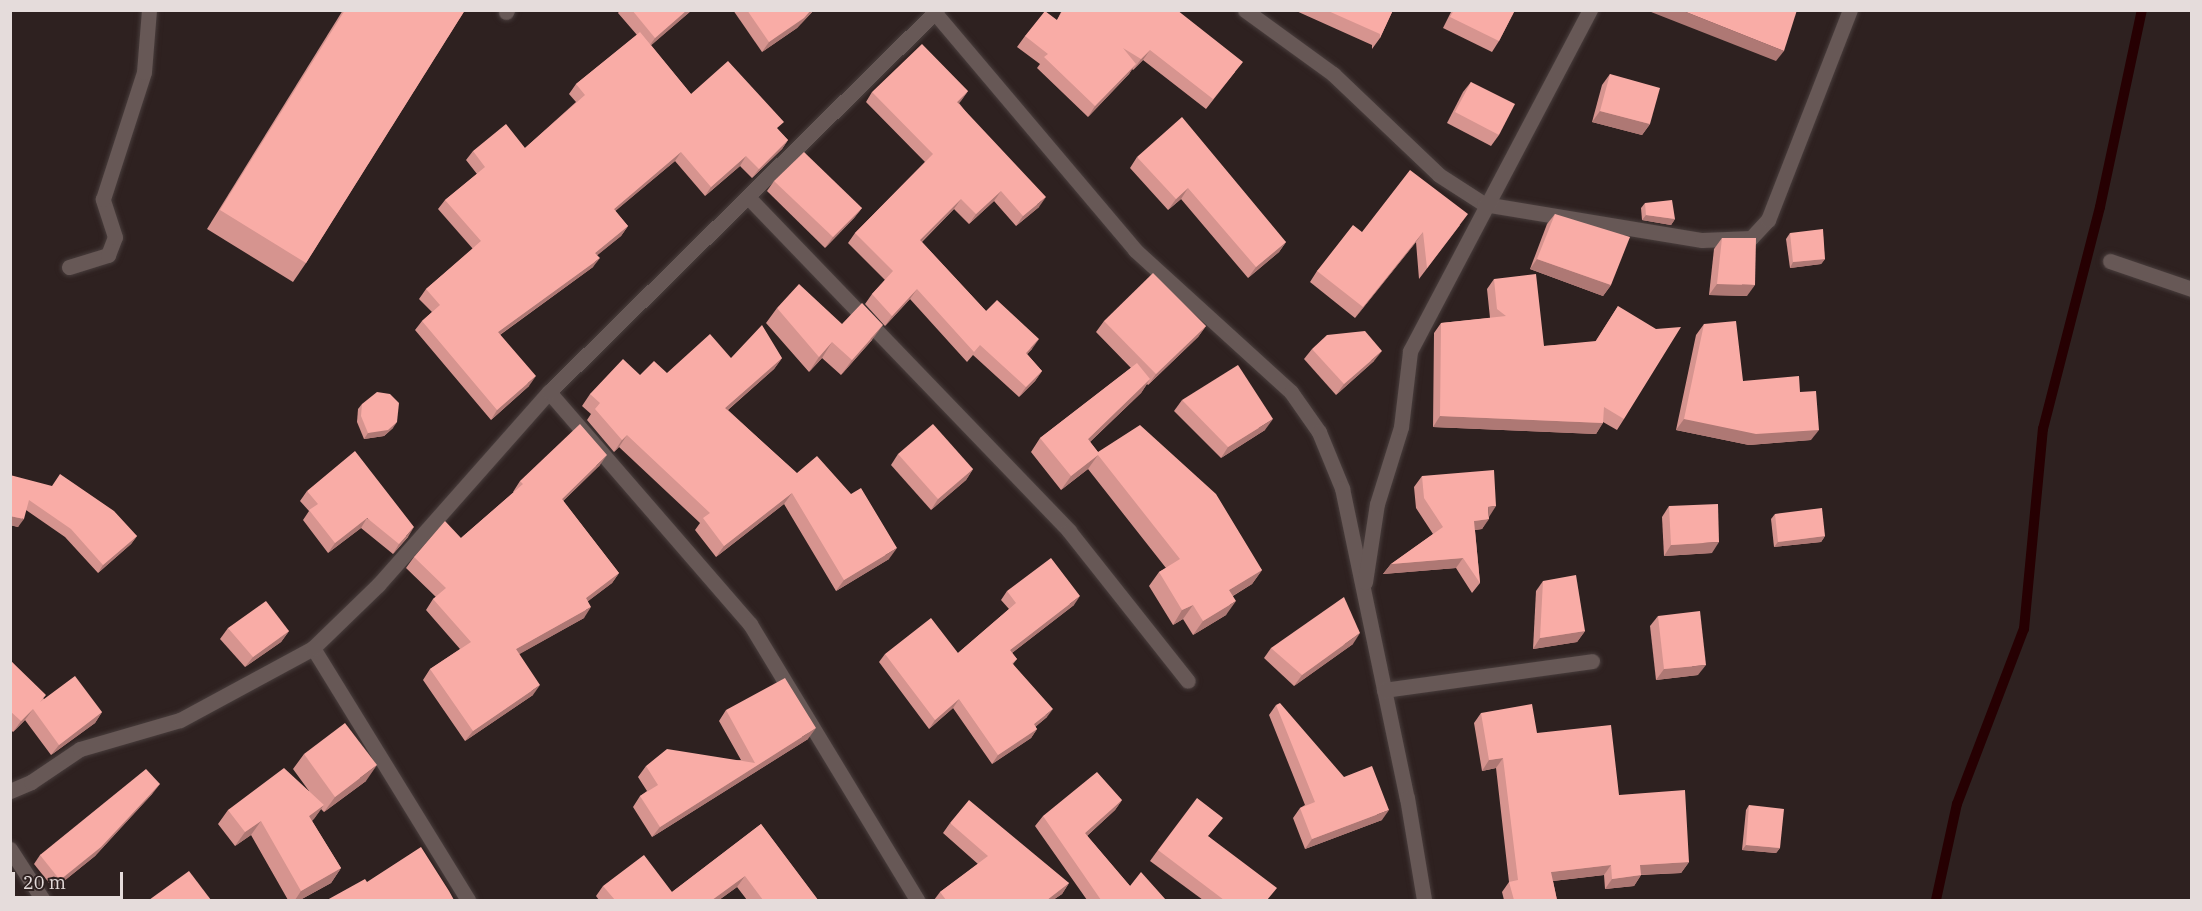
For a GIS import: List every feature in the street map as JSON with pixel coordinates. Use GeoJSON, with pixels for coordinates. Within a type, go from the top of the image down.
{"type":"FeatureCollection","features":[{"type":"Feature","properties":{"kind":"street"},"geometry":{"type":"LineString","coordinates":[[69,267],[108,255],[115,237],[103,199],[144,72],[149,10]]}},
{"type":"Feature","properties":{"kind":"street"},"geometry":{"type":"LineString","coordinates":[[1245,10],[1333,74],[1439,175],[1484,204],[1702,240],[1750,238],[1768,220],[1850,10]]}},
{"type":"Feature","properties":{"kind":"street"},"geometry":{"type":"LineString","coordinates":[[1364,591],[1377,504],[1401,427],[1410,351],[1484,204],[1590,10]]}},
{"type":"Feature","properties":{"kind":"street"},"geometry":{"type":"LineString","coordinates":[[10,791],[31,783],[80,749],[180,720],[313,648],[378,585],[549,392],[936,12],[1135,250],[1291,392],[1320,432],[1342,488],[1424,900]]}},
{"type":"Feature","properties":{"kind":"street"},"geometry":{"type":"LineString","coordinates":[[748,197],[1068,531],[1188,681]]}},
{"type":"Feature","properties":{"kind":"street"},"geometry":{"type":"LineString","coordinates":[[2110,261],[2192,289]]}},
{"type":"Feature","properties":{"kind":"street"},"geometry":{"type":"LineString","coordinates":[[549,392],[750,624],[917,900]]}},
{"type":"Feature","properties":{"kind":"street"},"geometry":{"type":"LineString","coordinates":[[313,648],[468,900]]}},
{"type":"Feature","properties":{"kind":"street"},"geometry":{"type":"LineString","coordinates":[[1384,690],[1592,661]]}},
{"type":"Feature","properties":{"kind":"street"},"geometry":{"type":"LineString","coordinates":[[10,849],[43,900]]}},
{"type":"Feature","properties":{"kind":"building"},"geometry":{"type":"Polygon","coordinates":[[[345,10],[465,10],[306,263],[220,210],[345,10]]]}},
{"type":"Feature","properties":{"kind":"building"},"geometry":{"type":"Polygon","coordinates":[[[632,10],[687,10],[655,38],[632,10]]]}},
{"type":"Feature","properties":{"kind":"building"},"geometry":{"type":"Polygon","coordinates":[[[747,10],[811,10],[804,18],[769,42],[747,10]]]}},
{"type":"Feature","properties":{"kind":"building"},"geometry":{"type":"Polygon","coordinates":[[[1063,10],[1177,10],[1243,62],[1213,99],[1150,50],[1141,59],[1123,48],[1136,64],[1095,106],[1044,57],[1048,54],[1025,36],[1045,11],[1057,20],[1063,10]]]}},
{"type":"Feature","properties":{"kind":"building"},"geometry":{"type":"Polygon","coordinates":[[[1326,10],[1393,10],[1380,38],[1380,34],[1326,10]]]}},
{"type":"Feature","properties":{"kind":"building"},"geometry":{"type":"Polygon","coordinates":[[[1454,10],[1515,10],[1499,41],[1450,17],[1454,10]]]}},
{"type":"Feature","properties":{"kind":"building"},"geometry":{"type":"Polygon","coordinates":[[[1681,10],[1797,10],[1784,51],[1681,10]]]}},
{"type":"Feature","properties":{"kind":"building"},"geometry":{"type":"Polygon","coordinates":[[[640,32],[691,94],[728,61],[784,122],[777,128],[788,140],[759,169],[746,156],[711,187],[681,152],[614,209],[628,226],[595,253],[600,258],[498,332],[536,376],[497,410],[422,321],[440,305],[426,289],[481,241],[445,200],[485,167],[473,151],[506,124],[525,148],[585,95],[576,84],[640,32]]]}},
{"type":"Feature","properties":{"kind":"building"},"geometry":{"type":"Polygon","coordinates":[[[922,44],[968,91],[957,102],[1046,197],[1023,216],[1001,191],[976,214],[961,199],[920,240],[986,311],[997,300],[1039,339],[1026,353],[1042,371],[1026,387],[980,345],[974,352],[917,289],[892,316],[872,294],[893,271],[855,233],[933,154],[872,92],[922,44]]]}},
{"type":"Feature","properties":{"kind":"building"},"geometry":{"type":"Polygon","coordinates":[[[1610,74],[1660,88],[1650,124],[1600,111],[1610,74]]]}},
{"type":"Feature","properties":{"kind":"building"},"geometry":{"type":"Polygon","coordinates":[[[1471,82],[1515,104],[1499,135],[1455,112],[1471,82]]]}},
{"type":"Feature","properties":{"kind":"building"},"geometry":{"type":"Polygon","coordinates":[[[1182,117],[1286,242],[1256,267],[1188,188],[1176,199],[1137,157],[1182,117]]]}},
{"type":"Feature","properties":{"kind":"building"},"geometry":{"type":"Polygon","coordinates":[[[804,152],[862,208],[833,237],[774,181],[804,152]]]}},
{"type":"Feature","properties":{"kind":"building"},"geometry":{"type":"Polygon","coordinates":[[[1410,170],[1468,214],[1427,268],[1423,232],[1363,307],[1317,271],[1353,225],[1362,232],[1410,170]]]}},
{"type":"Feature","properties":{"kind":"building"},"geometry":{"type":"Polygon","coordinates":[[[1672,200],[1675,219],[1646,215],[1645,203],[1672,200]]]}},
{"type":"Feature","properties":{"kind":"building"},"geometry":{"type":"Polygon","coordinates":[[[1555,214],[1630,237],[1611,285],[1537,259],[1555,214]]]}},
{"type":"Feature","properties":{"kind":"building"},"geometry":{"type":"Polygon","coordinates":[[[1823,229],[1825,259],[1793,262],[1790,233],[1823,229]]]}},
{"type":"Feature","properties":{"kind":"building"},"geometry":{"type":"Polygon","coordinates":[[[1722,238],[1756,238],[1755,285],[1717,284],[1722,238]]]}},
{"type":"Feature","properties":{"kind":"building"},"geometry":{"type":"Polygon","coordinates":[[[1153,273],[1206,326],[1156,374],[1104,321],[1153,273]]]}},
{"type":"Feature","properties":{"kind":"building"},"geometry":{"type":"Polygon","coordinates":[[[1536,274],[1544,346],[1596,341],[1618,306],[1656,329],[1681,327],[1624,419],[1604,407],[1603,423],[1440,416],[1441,323],[1506,316],[1497,309],[1494,279],[1536,274]]]}},
{"type":"Feature","properties":{"kind":"building"},"geometry":{"type":"Polygon","coordinates":[[[799,284],[842,324],[862,303],[883,325],[852,360],[832,342],[819,357],[777,308],[799,284]]]}},
{"type":"Feature","properties":{"kind":"building"},"geometry":{"type":"Polygon","coordinates":[[[1736,321],[1743,381],[1799,376],[1800,392],[1816,391],[1819,430],[1756,434],[1684,419],[1704,324],[1736,321]]]}},
{"type":"Feature","properties":{"kind":"building"},"geometry":{"type":"Polygon","coordinates":[[[762,325],[782,358],[725,408],[797,473],[817,456],[851,494],[861,488],[897,548],[844,580],[792,493],[724,546],[703,518],[710,513],[627,435],[622,440],[595,409],[600,403],[590,394],[623,359],[640,375],[654,361],[667,373],[710,334],[731,358],[762,325]]]}},
{"type":"Feature","properties":{"kind":"building"},"geometry":{"type":"Polygon","coordinates":[[[1365,331],[1382,351],[1344,384],[1312,349],[1327,335],[1365,331]]]}},
{"type":"Feature","properties":{"kind":"building"},"geometry":{"type":"Polygon","coordinates":[[[1137,363],[1150,379],[1088,439],[1098,452],[1140,425],[1216,494],[1262,570],[1229,590],[1236,601],[1203,621],[1193,605],[1182,610],[1159,572],[1180,559],[1098,455],[1071,476],[1040,438],[1137,363]]]}},
{"type":"Feature","properties":{"kind":"building"},"geometry":{"type":"Polygon","coordinates":[[[1238,365],[1273,419],[1228,447],[1182,400],[1238,365]]]}},
{"type":"Feature","properties":{"kind":"building"},"geometry":{"type":"Polygon","coordinates":[[[377,392],[390,394],[399,403],[397,422],[388,430],[368,433],[361,416],[362,404],[377,392]]]}},
{"type":"Feature","properties":{"kind":"building"},"geometry":{"type":"Polygon","coordinates":[[[580,424],[607,455],[562,499],[619,573],[586,598],[591,607],[516,649],[540,685],[473,731],[430,669],[471,642],[433,599],[446,588],[414,557],[445,521],[461,538],[523,484],[520,481],[580,424]]]}},
{"type":"Feature","properties":{"kind":"building"},"geometry":{"type":"Polygon","coordinates":[[[933,424],[973,469],[938,499],[898,454],[933,424]]]}},
{"type":"Feature","properties":{"kind":"building"},"geometry":{"type":"Polygon","coordinates":[[[355,451],[414,527],[399,544],[367,518],[335,543],[309,510],[318,504],[307,491],[355,451]]]}},
{"type":"Feature","properties":{"kind":"building"},"geometry":{"type":"Polygon","coordinates":[[[1494,470],[1496,506],[1488,507],[1489,519],[1474,521],[1480,583],[1463,558],[1391,564],[1443,527],[1424,498],[1422,476],[1494,470]]]}},
{"type":"Feature","properties":{"kind":"building"},"geometry":{"type":"Polygon","coordinates":[[[60,474],[114,511],[137,536],[103,565],[71,529],[29,500],[24,519],[10,516],[10,475],[52,486],[60,474]]]}},
{"type":"Feature","properties":{"kind":"building"},"geometry":{"type":"Polygon","coordinates":[[[1718,504],[1719,542],[1671,545],[1669,506],[1718,504]]]}},
{"type":"Feature","properties":{"kind":"building"},"geometry":{"type":"Polygon","coordinates":[[[1822,508],[1825,536],[1778,542],[1775,514],[1822,508]]]}},
{"type":"Feature","properties":{"kind":"building"},"geometry":{"type":"Polygon","coordinates":[[[1051,558],[1080,596],[1010,650],[1017,659],[1012,663],[1053,709],[1034,724],[1037,729],[998,755],[959,699],[935,720],[885,654],[931,618],[958,653],[1016,603],[1007,591],[1051,558]]]}},
{"type":"Feature","properties":{"kind":"building"},"geometry":{"type":"Polygon","coordinates":[[[1576,575],[1585,631],[1540,638],[1543,581],[1576,575]]]}},
{"type":"Feature","properties":{"kind":"building"},"geometry":{"type":"Polygon","coordinates":[[[1344,597],[1360,633],[1302,675],[1271,648],[1344,597]]]}},
{"type":"Feature","properties":{"kind":"building"},"geometry":{"type":"Polygon","coordinates":[[[266,601],[289,631],[253,657],[228,628],[266,601]]]}},
{"type":"Feature","properties":{"kind":"building"},"geometry":{"type":"Polygon","coordinates":[[[1700,611],[1706,665],[1664,669],[1658,616],[1700,611]]]}},
{"type":"Feature","properties":{"kind":"building"},"geometry":{"type":"Polygon","coordinates":[[[10,660],[46,695],[40,702],[75,676],[102,712],[59,745],[33,709],[21,721],[10,711],[10,660]]]}},
{"type":"Feature","properties":{"kind":"building"},"geometry":{"type":"Polygon","coordinates":[[[785,678],[816,728],[660,827],[640,796],[658,785],[646,766],[667,749],[755,763],[726,710],[785,678]]]}},
{"type":"Feature","properties":{"kind":"building"},"geometry":{"type":"Polygon","coordinates":[[[1280,703],[1344,777],[1372,766],[1389,810],[1312,839],[1300,808],[1315,802],[1276,705],[1280,703]]]}},
{"type":"Feature","properties":{"kind":"building"},"geometry":{"type":"Polygon","coordinates":[[[1532,704],[1537,733],[1611,725],[1619,795],[1685,790],[1689,862],[1640,865],[1641,875],[1612,879],[1611,865],[1551,872],[1557,900],[1514,900],[1509,882],[1518,880],[1503,758],[1489,760],[1481,713],[1532,704]]]}},
{"type":"Feature","properties":{"kind":"building"},"geometry":{"type":"Polygon","coordinates":[[[345,723],[377,765],[335,797],[304,754],[345,723]]]}},
{"type":"Feature","properties":{"kind":"building"},"geometry":{"type":"Polygon","coordinates":[[[284,768],[324,805],[309,816],[341,868],[301,891],[261,821],[245,832],[228,810],[284,768]]]}},
{"type":"Feature","properties":{"kind":"building"},"geometry":{"type":"Polygon","coordinates":[[[146,769],[160,784],[101,847],[60,880],[40,855],[146,769]]]}},
{"type":"Feature","properties":{"kind":"building"},"geometry":{"type":"Polygon","coordinates":[[[1097,772],[1122,800],[1085,833],[1130,886],[1141,872],[1166,900],[1101,900],[1043,816],[1097,772]]]}},
{"type":"Feature","properties":{"kind":"building"},"geometry":{"type":"Polygon","coordinates":[[[1197,798],[1223,818],[1208,836],[1277,888],[1267,900],[1224,900],[1158,850],[1197,798]]]}},
{"type":"Feature","properties":{"kind":"building"},"geometry":{"type":"Polygon","coordinates":[[[969,800],[1069,883],[1047,900],[946,900],[940,892],[988,856],[950,823],[969,800]]]}},
{"type":"Feature","properties":{"kind":"building"},"geometry":{"type":"Polygon","coordinates":[[[1749,805],[1784,809],[1780,848],[1746,845],[1749,805]]]}},
{"type":"Feature","properties":{"kind":"building"},"geometry":{"type":"Polygon","coordinates":[[[761,824],[818,900],[763,900],[745,876],[712,900],[615,900],[603,886],[644,855],[672,892],[761,824]]]}},
{"type":"Feature","properties":{"kind":"building"},"geometry":{"type":"Polygon","coordinates":[[[421,847],[454,900],[327,900],[365,879],[367,882],[421,847]]]}},
{"type":"Feature","properties":{"kind":"building"},"geometry":{"type":"Polygon","coordinates":[[[189,871],[211,900],[149,900],[189,871]]]}},
{"type":"Feature","properties":{"kind":"waterway"},"geometry":{"type":"LineString","coordinates":[[1936,900],[1957,804],[2024,629],[2043,429],[2100,207],[2142,10]]}}]}
